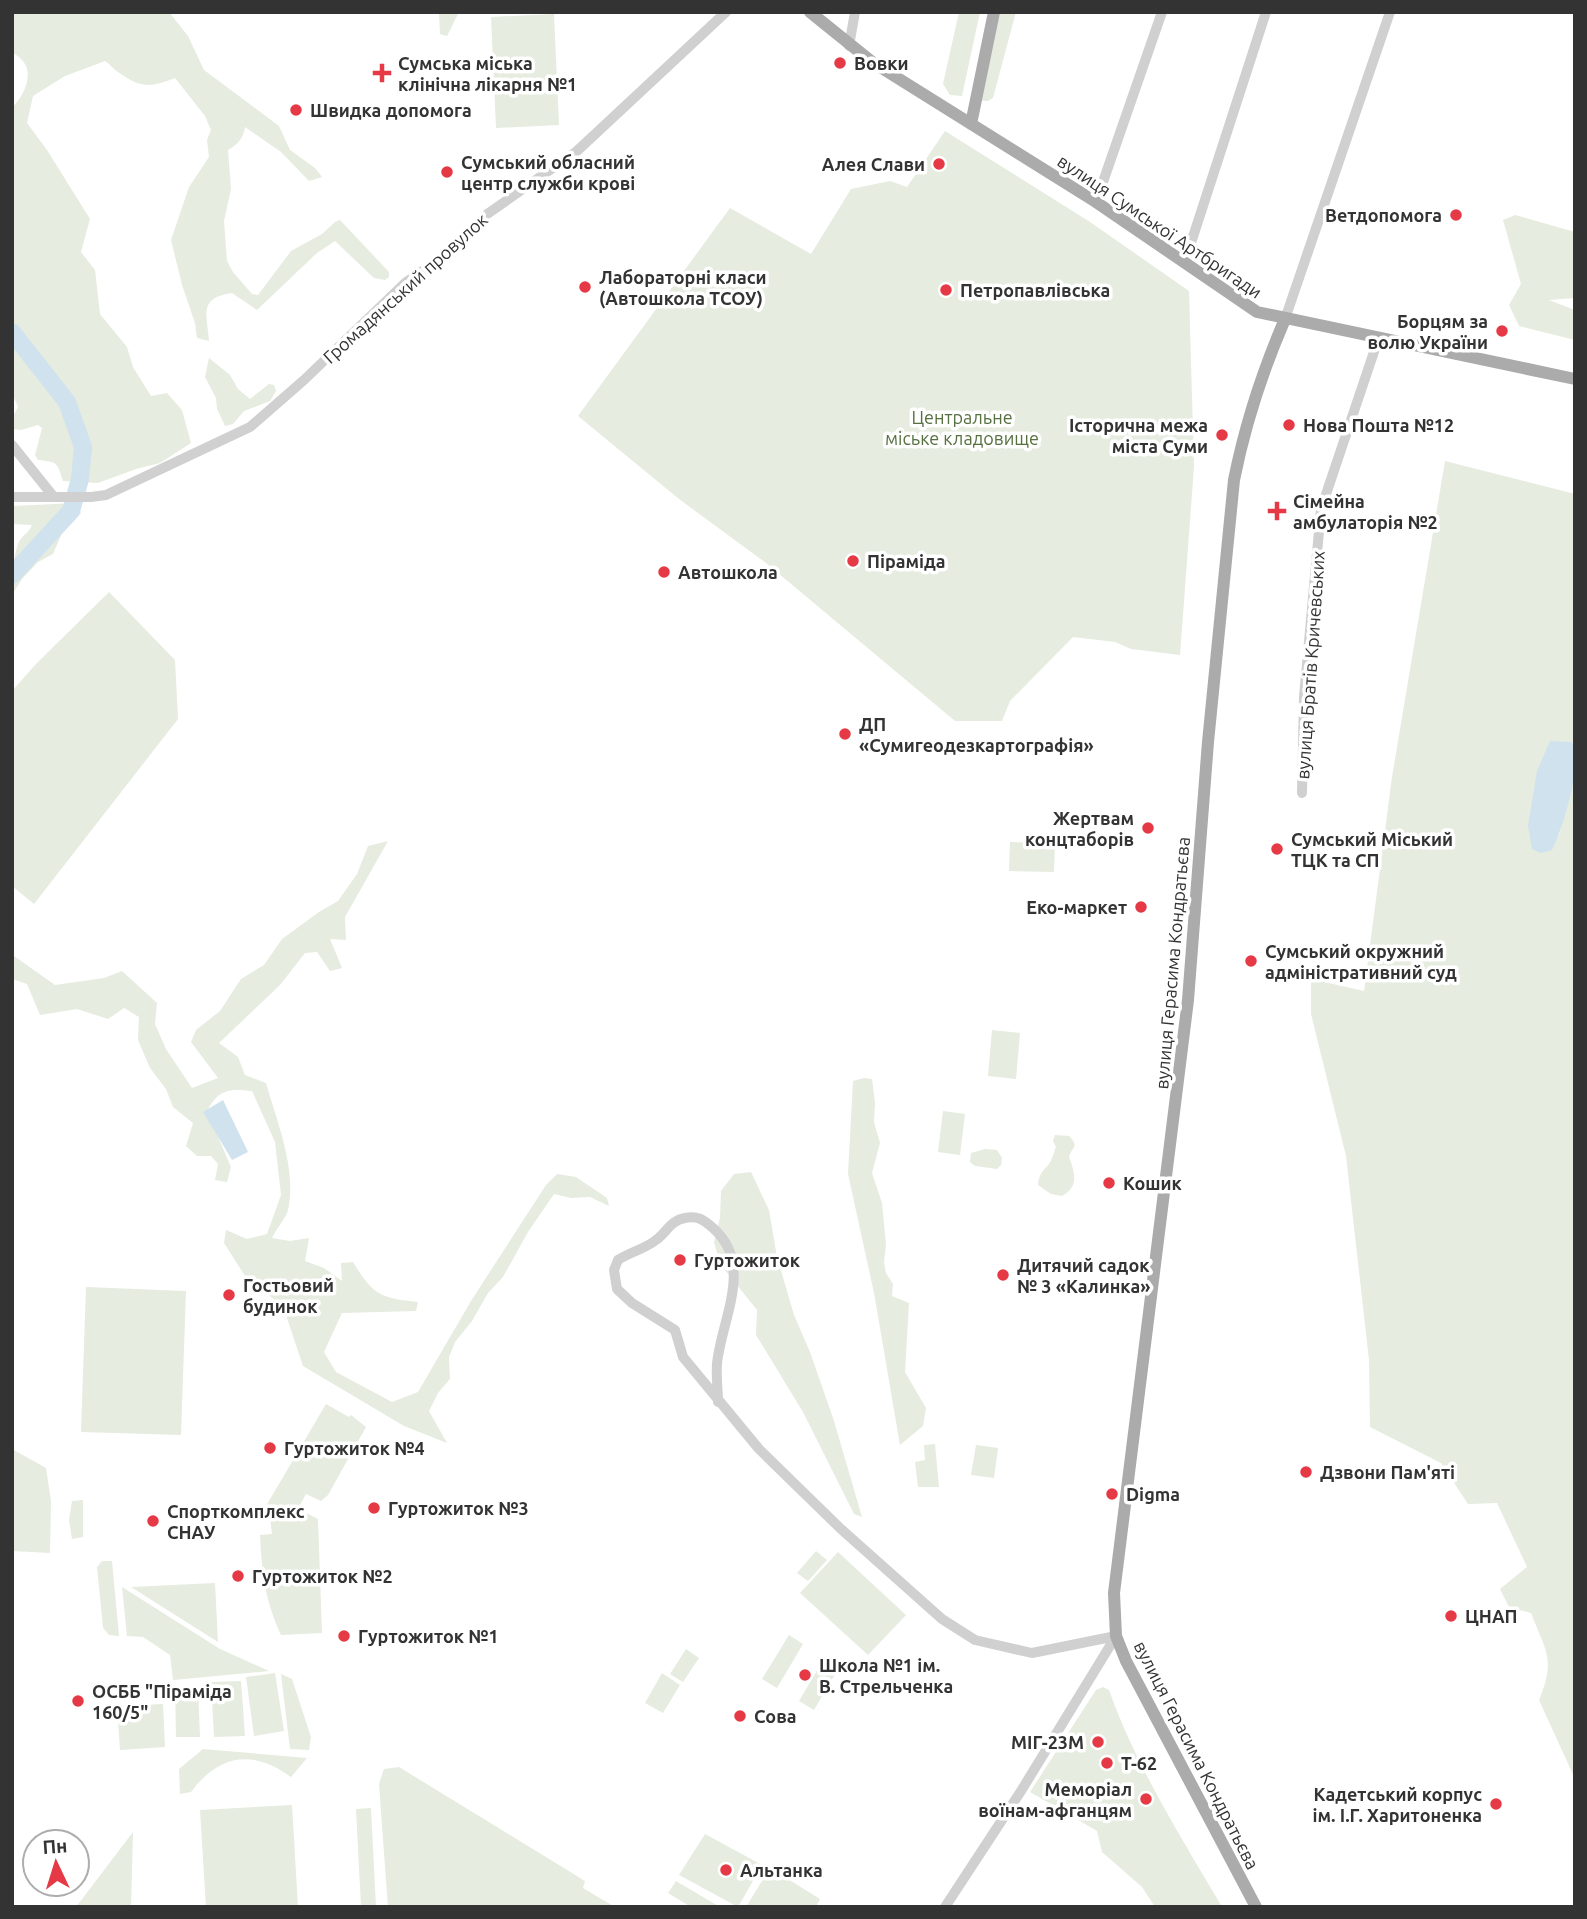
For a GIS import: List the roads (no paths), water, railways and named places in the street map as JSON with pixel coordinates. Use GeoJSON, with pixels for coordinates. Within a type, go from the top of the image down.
{"type":"FeatureCollection","features":[{"type":"Feature","properties":{"kind":"main road","name":"вулиця Сумської Артбригади"},"geometry":{"type":"LineString","coordinates":[[810,12],[849,46],[1096,202],[1257,312],[1575,379]]}},
{"type":"Feature","properties":{"kind":"main road"},"geometry":{"type":"LineString","coordinates":[[971,124],[994,12]]}},
{"type":"Feature","properties":{"kind":"main road","name":"вулиця Герасима Кондратьєва"},"geometry":{"type":"LineString","coordinates":[[1256,1907],[1126,1661],[1116,1636],[1114,1593],[1188,1000],[1208,742],[1234,480],[1268,359],[1285,319]]}},
{"type":"Feature","properties":{"kind":"street","name":"Громадянський провулок"},"geometry":{"type":"LineString","coordinates":[[12,497],[91,497],[124,488],[250,427],[405,284],[452,251],[483,217],[578,150],[726,12]]}},
{"type":"Feature","properties":{"kind":"street"},"geometry":{"type":"LineString","coordinates":[[849,46],[855,12]]}},
{"type":"Feature","properties":{"kind":"street"},"geometry":{"type":"LineString","coordinates":[[1096,202],[1162,12]]}},
{"type":"Feature","properties":{"kind":"street"},"geometry":{"type":"LineString","coordinates":[[1182,259],[1194,233],[1266,12]]}},
{"type":"Feature","properties":{"kind":"street","name":"вулиця Герасима Кондратьєва"},"geometry":{"type":"LineString","coordinates":[[1285,319],[1390,12]]}},
{"type":"Feature","properties":{"kind":"street","name":"вулиця Братів Кричевських"},"geometry":{"type":"LineString","coordinates":[[1302,793],[1304,697],[1321,509],[1380,337]]}},
{"type":"Feature","properties":{"kind":"street"},"geometry":{"type":"LineString","coordinates":[[12,445],[53,496]]}},
{"type":"Feature","properties":{"kind":"street"},"geometry":{"type":"LineString","coordinates":[[718,1402],[717,1363],[734,1293],[733,1272],[728,1247],[718,1232],[703,1219],[684,1218],[675,1221],[655,1241],[618,1260],[615,1265],[617,1289],[675,1330],[683,1357],[718,1402],[759,1449],[841,1529],[942,1619],[975,1640],[1032,1653],[1116,1636]]}},
{"type":"Feature","properties":{"kind":"street"},"geometry":{"type":"LineString","coordinates":[[945,1907],[1021,1791],[1116,1636]]}},
{"type":"Feature","properties":{"kind":"water"},"geometry":{"type":"Polygon","coordinates":[[[1550,741],[1572,742],[1575,765],[1566,812],[1556,840],[1552,850],[1541,853],[1532,849],[1528,826],[1537,771],[1550,741]]]}},
{"type":"Feature","properties":{"kind":"water"},"geometry":{"type":"Polygon","coordinates":[[[223,1100],[248,1152],[232,1160],[203,1112],[223,1100]]]}},
{"type":"Feature","properties":{"kind":"waterway"},"geometry":{"type":"LineString","coordinates":[[12,332],[67,402],[83,447],[80,479],[71,511],[12,575]]}},
{"type":"Feature","properties":{"kind":"place","name":"Вовки"},"geometry":{"type":"Point","coordinates":[840,63]}},
{"type":"Feature","properties":{"kind":"place","name":"Сумська міська клінічна лікарня №1"},"geometry":{"type":"Point","coordinates":[382,73]}},
{"type":"Feature","properties":{"kind":"place","name":"Швидка допомога"},"geometry":{"type":"Point","coordinates":[296,110]}},
{"type":"Feature","properties":{"kind":"place","name":"Алея Слави"},"geometry":{"type":"Point","coordinates":[939,164]}},
{"type":"Feature","properties":{"kind":"place","name":"Сумський обласний центр служби крові"},"geometry":{"type":"Point","coordinates":[447,172]}},
{"type":"Feature","properties":{"kind":"place","name":"Ветдопомога"},"geometry":{"type":"Point","coordinates":[1456,215]}},
{"type":"Feature","properties":{"kind":"place","name":"Лабораторні класи (Автошкола ТСОУ)"},"geometry":{"type":"Point","coordinates":[585,287]}},
{"type":"Feature","properties":{"kind":"place","name":"Петропавлівська"},"geometry":{"type":"Point","coordinates":[946,290]}},
{"type":"Feature","properties":{"kind":"place","name":"Борцям за волю України"},"geometry":{"type":"Point","coordinates":[1502,331]}},
{"type":"Feature","properties":{"kind":"place","name":"Нова Пошта №12"},"geometry":{"type":"Point","coordinates":[1289,425]}},
{"type":"Feature","properties":{"kind":"place","name":"Історична межа міста Суми"},"geometry":{"type":"Point","coordinates":[1222,435]}},
{"type":"Feature","properties":{"kind":"place","name":"Сімейна амбулаторія №2"},"geometry":{"type":"Point","coordinates":[1277,511]}},
{"type":"Feature","properties":{"kind":"place","name":"Піраміда"},"geometry":{"type":"Point","coordinates":[853,561]}},
{"type":"Feature","properties":{"kind":"place","name":"Автошкола"},"geometry":{"type":"Point","coordinates":[664,572]}},
{"type":"Feature","properties":{"kind":"place","name":"ДП «Сумигеодезкартографія»"},"geometry":{"type":"Point","coordinates":[845,734]}},
{"type":"Feature","properties":{"kind":"place","name":"Жертвам концтаборів"},"geometry":{"type":"Point","coordinates":[1148,828]}},
{"type":"Feature","properties":{"kind":"place","name":"Сумський Міський ТЦК та СП"},"geometry":{"type":"Point","coordinates":[1277,849]}},
{"type":"Feature","properties":{"kind":"place","name":"Еко-маркет"},"geometry":{"type":"Point","coordinates":[1141,907]}},
{"type":"Feature","properties":{"kind":"place","name":"Сумський окружний адміністративний суд"},"geometry":{"type":"Point","coordinates":[1251,961]}},
{"type":"Feature","properties":{"kind":"place","name":"Кошик"},"geometry":{"type":"Point","coordinates":[1109,1183]}},
{"type":"Feature","properties":{"kind":"place","name":"Гуртожиток"},"geometry":{"type":"Point","coordinates":[680,1260]}},
{"type":"Feature","properties":{"kind":"place","name":"Дитячий садок № 3 «Калинка»"},"geometry":{"type":"Point","coordinates":[1003,1275]}},
{"type":"Feature","properties":{"kind":"place","name":"Гостьовий будинок"},"geometry":{"type":"Point","coordinates":[229,1295]}},
{"type":"Feature","properties":{"kind":"place","name":"Гуртожиток №4"},"geometry":{"type":"Point","coordinates":[270,1448]}},
{"type":"Feature","properties":{"kind":"place","name":"Дзвони Пам'яті"},"geometry":{"type":"Point","coordinates":[1306,1472]}},
{"type":"Feature","properties":{"kind":"place","name":"Digma"},"geometry":{"type":"Point","coordinates":[1112,1494]}},
{"type":"Feature","properties":{"kind":"place","name":"Гуртожиток №3"},"geometry":{"type":"Point","coordinates":[374,1508]}},
{"type":"Feature","properties":{"kind":"place","name":"Спорткомплекс СНАУ"},"geometry":{"type":"Point","coordinates":[153,1521]}},
{"type":"Feature","properties":{"kind":"place","name":"Гуртожиток №2"},"geometry":{"type":"Point","coordinates":[238,1576]}},
{"type":"Feature","properties":{"kind":"place","name":"ЦНАП"},"geometry":{"type":"Point","coordinates":[1451,1616]}},
{"type":"Feature","properties":{"kind":"place","name":"Гуртожиток №1"},"geometry":{"type":"Point","coordinates":[344,1636]}},
{"type":"Feature","properties":{"kind":"place","name":"Школа №1 ім. В. Стрельченка"},"geometry":{"type":"Point","coordinates":[805,1675]}},
{"type":"Feature","properties":{"kind":"place","name":"ОСББ \"Піраміда 160/5\""},"geometry":{"type":"Point","coordinates":[78,1701]}},
{"type":"Feature","properties":{"kind":"place","name":"Сова"},"geometry":{"type":"Point","coordinates":[740,1716]}},
{"type":"Feature","properties":{"kind":"place","name":"МІГ-23М"},"geometry":{"type":"Point","coordinates":[1098,1742]}},
{"type":"Feature","properties":{"kind":"place","name":"Т-62"},"geometry":{"type":"Point","coordinates":[1107,1763]}},
{"type":"Feature","properties":{"kind":"place","name":"Меморіал воїнам-афганцям"},"geometry":{"type":"Point","coordinates":[1146,1799]}},
{"type":"Feature","properties":{"kind":"place","name":"Кадетський корпус ім. І.Г. Харитоненка"},"geometry":{"type":"Point","coordinates":[1496,1804]}},
{"type":"Feature","properties":{"kind":"place","name":"Альтанка"},"geometry":{"type":"Point","coordinates":[726,1870]}},
{"type":"Feature","properties":{"kind":"park label","name":"Центральне міське кладовище"},"geometry":{"type":"Point","coordinates":[962,427]}}]}
